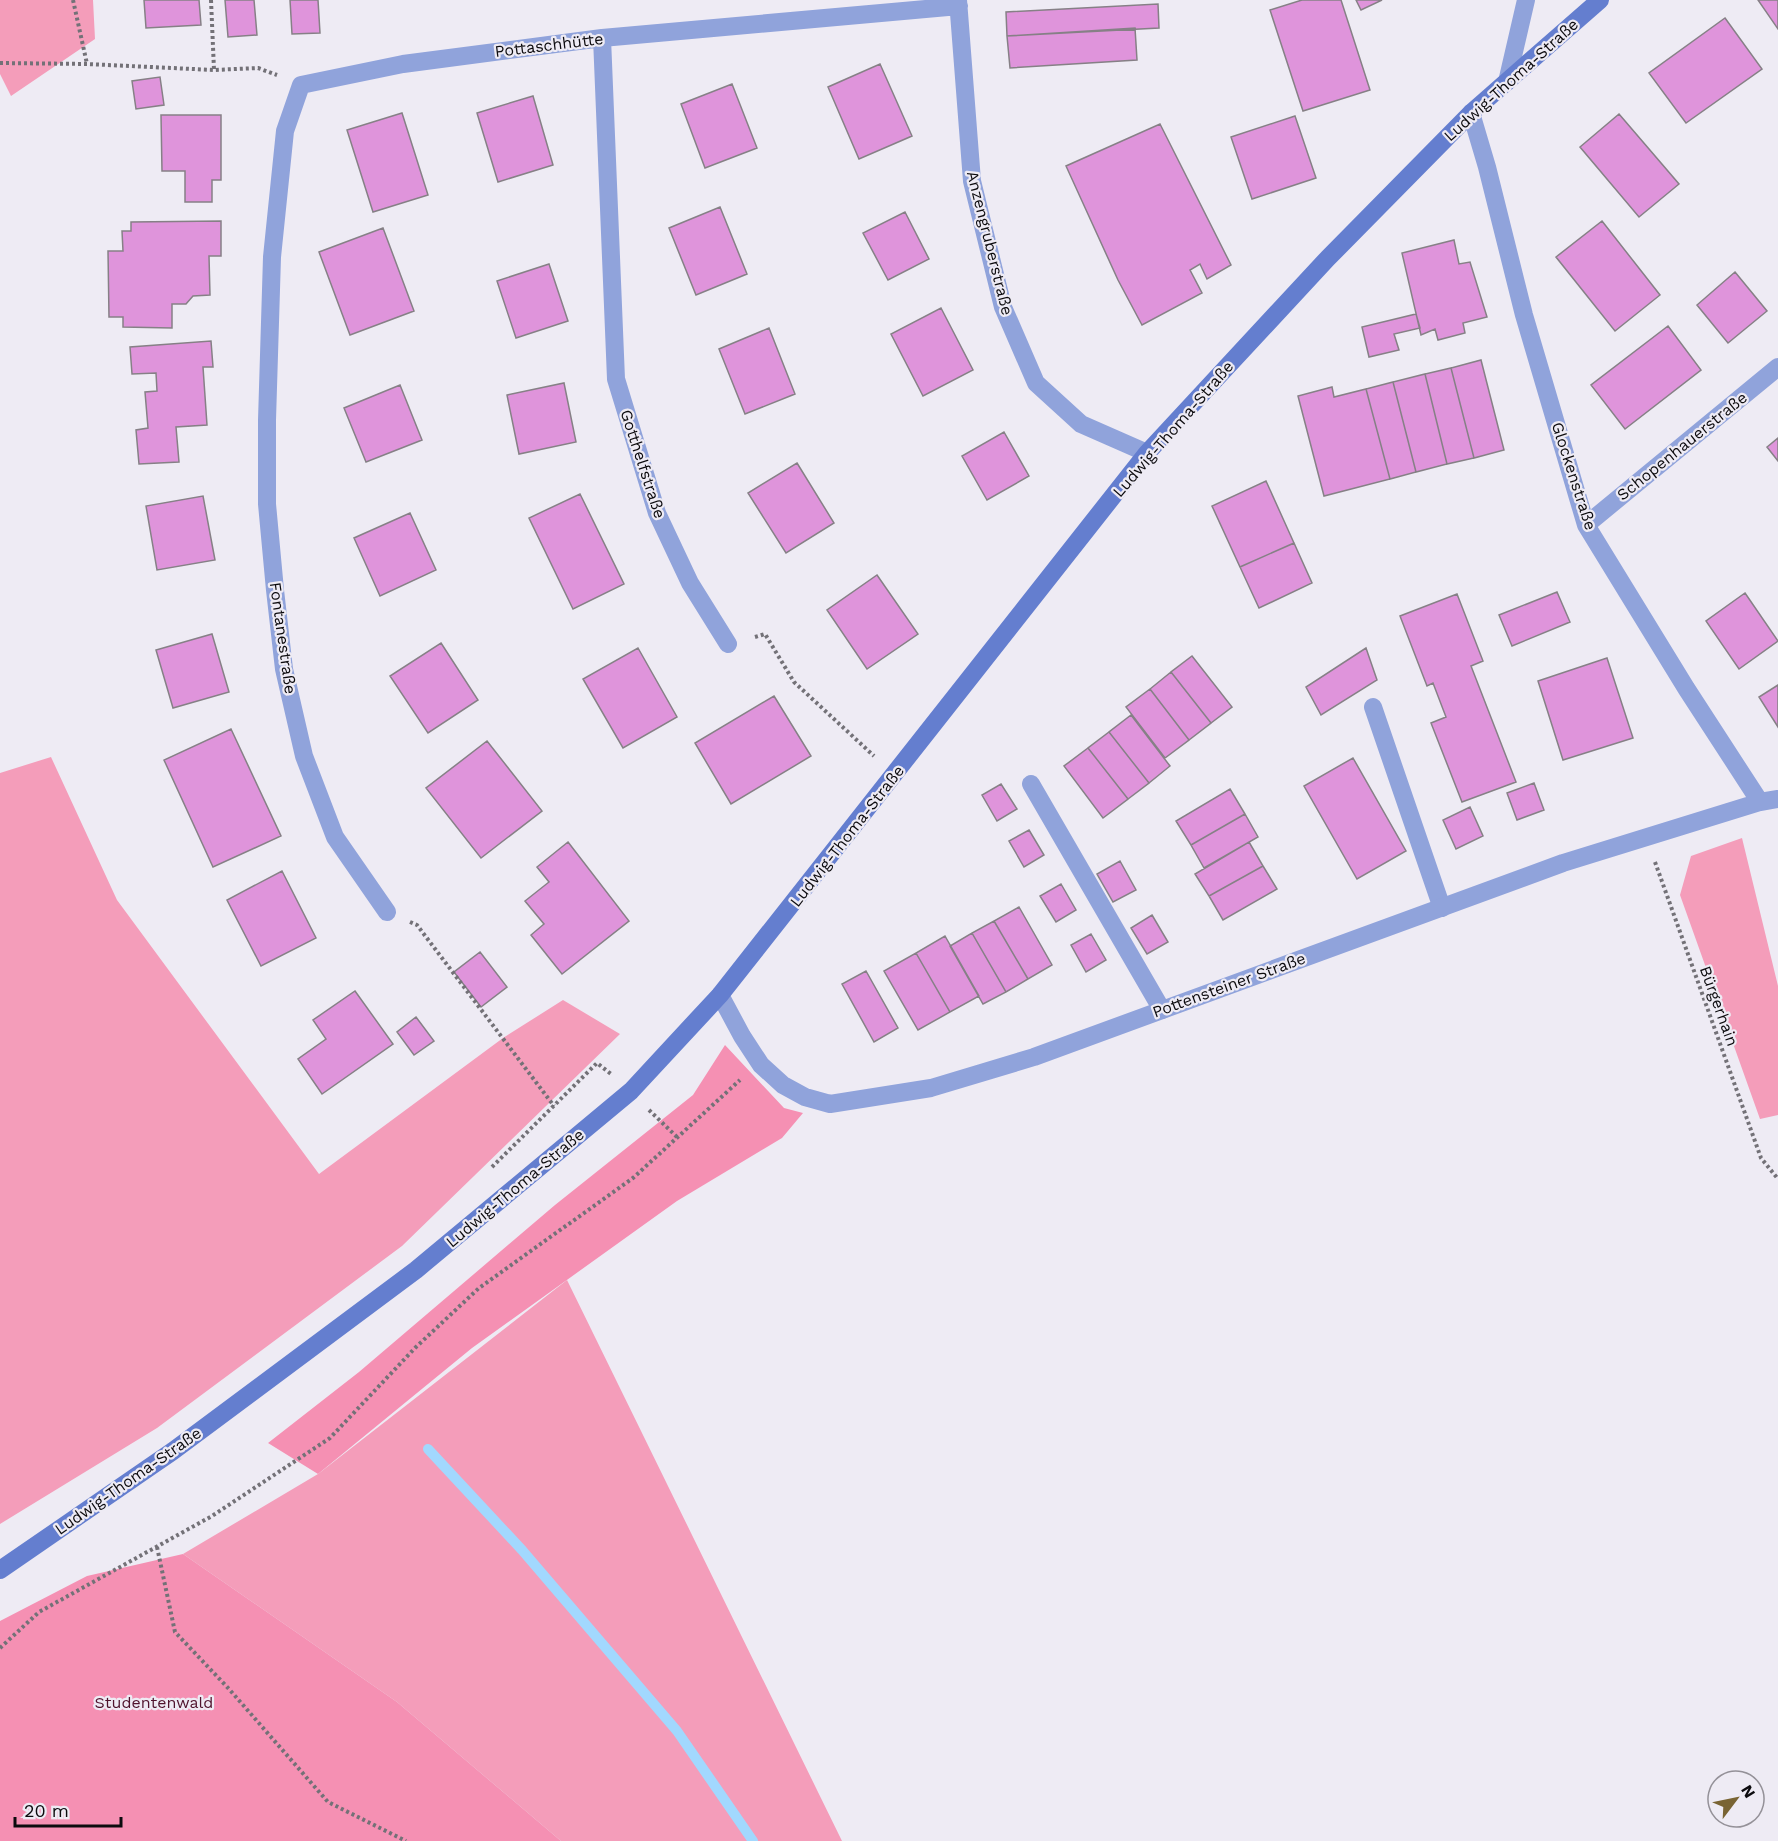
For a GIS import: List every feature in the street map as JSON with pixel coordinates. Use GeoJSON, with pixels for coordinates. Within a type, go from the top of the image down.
{"type":"FeatureCollection","features":[{"type":"Feature","properties":{"kind":"street"},"geometry":{"type":"LineString","coordinates":[[1507,82],[1526,0]]}},
{"type":"Feature","properties":{"kind":"street","name":"Ludwig-Thoma-Straße"},"geometry":{"type":"LineString","coordinates":[[0,1570],[173,1451],[416,1270],[631,1091],[720,995],[895,776],[1147,453],[1328,258],[1471,113],[1600,0]]}},
{"type":"Feature","properties":{"kind":"street","name":"Pottaschhütte"},"geometry":{"type":"LineString","coordinates":[[301,85],[403,64],[602,38],[959,3]]}},
{"type":"Feature","properties":{"kind":"street","name":"Anzengruberstraße"},"geometry":{"type":"LineString","coordinates":[[959,3],[972,181],[1003,308],[1036,383],[1081,424],[1147,453]]}},
{"type":"Feature","properties":{"kind":"street","name":"Gotthelfstraße"},"geometry":{"type":"LineString","coordinates":[[602,38],[616,379],[657,513],[690,583],[728,644]]}},
{"type":"Feature","properties":{"kind":"street","name":"Fontanestraße"},"geometry":{"type":"LineString","coordinates":[[301,85],[285,131],[272,257],[267,504],[275,590],[284,669],[304,756],[335,837],[387,912]]}},
{"type":"Feature","properties":{"kind":"street","name":"Glockenstraße"},"geometry":{"type":"LineString","coordinates":[[1471,113],[1487,166],[1524,315],[1586,525],[1686,688],[1769,800]]}},
{"type":"Feature","properties":{"kind":"street","name":"Schopenhauerstraße"},"geometry":{"type":"LineString","coordinates":[[1586,525],[1778,367]]}},
{"type":"Feature","properties":{"kind":"street"},"geometry":{"type":"LineString","coordinates":[[1372,707],[1442,908]]}},
{"type":"Feature","properties":{"kind":"street"},"geometry":{"type":"LineString","coordinates":[[1032,784],[1162,1010]]}},
{"type":"Feature","properties":{"kind":"street","name":"Pottensteiner Straße"},"geometry":{"type":"LineString","coordinates":[[720,995],[761,1065],[783,1085],[805,1097],[830,1104],[932,1088],[1034,1057],[1563,863],[1769,800]]}},
{"type":"Feature","properties":{"kind":"path"},"geometry":{"type":"LineString","coordinates":[[73,0],[87,64]]}},
{"type":"Feature","properties":{"kind":"path"},"geometry":{"type":"LineString","coordinates":[[211,0],[214,69]]}},
{"type":"Feature","properties":{"kind":"path"},"geometry":{"type":"LineString","coordinates":[[0,63],[214,69],[258,68],[301,85]]}},
{"type":"Feature","properties":{"kind":"path"},"geometry":{"type":"LineString","coordinates":[[728,644],[765,634],[794,682],[895,776]]}},
{"type":"Feature","properties":{"kind":"path","name":"Bürgerhain"},"geometry":{"type":"LineString","coordinates":[[1646,837],[1761,1158],[1778,1179]]}},
{"type":"Feature","properties":{"kind":"path"},"geometry":{"type":"LineString","coordinates":[[387,912],[417,926],[554,1106]]}},
{"type":"Feature","properties":{"kind":"path"},"geometry":{"type":"LineString","coordinates":[[0,1648],[39,1612],[212,1516],[330,1438],[415,1348],[479,1288],[633,1178],[735,1083],[761,1065]]}},
{"type":"Feature","properties":{"kind":"path"},"geometry":{"type":"LineString","coordinates":[[157,1547],[175,1632],[229,1689],[328,1802],[406,1841]]}},
{"type":"Feature","properties":{"kind":"shaded area"},"geometry":{"type":"Polygon","coordinates":[[[0,0],[93,0],[95,39],[11,96],[0,74],[0,0]]]}},
{"type":"Feature","properties":{"kind":"shaded area"},"geometry":{"type":"Polygon","coordinates":[[[51,757],[117,900],[319,1174],[503,1038],[563,1000],[620,1034],[402,1246],[157,1428],[0,1524],[0,773],[51,757]]]}},
{"type":"Feature","properties":{"kind":"shaded area"},"geometry":{"type":"Polygon","coordinates":[[[1742,838],[1778,986],[1778,1115],[1760,1119],[1680,895],[1691,856],[1742,838]]]}},
{"type":"Feature","properties":{"kind":"shaded area"},"geometry":{"type":"Polygon","coordinates":[[[567,1280],[842,1841],[561,1841],[397,1702],[183,1554],[318,1474],[567,1280]]]}},
{"type":"Feature","properties":{"kind":"green space"},"geometry":{"type":"Polygon","coordinates":[[[725,1045],[784,1108],[803,1113],[782,1138],[677,1201],[472,1348],[318,1474],[268,1443],[359,1372],[555,1205],[693,1095],[725,1045]]]}},
{"type":"Feature","properties":{"kind":"green space","name":"Studentenwald"},"geometry":{"type":"Polygon","coordinates":[[[183,1554],[397,1702],[561,1841],[0,1841],[0,1621],[87,1576],[183,1554]]]}},
{"type":"Feature","properties":{"kind":"building"},"geometry":{"type":"Polygon","coordinates":[[[144,0],[199,0],[201,25],[146,28],[144,0]]]}},
{"type":"Feature","properties":{"kind":"building"},"geometry":{"type":"Polygon","coordinates":[[[225,0],[254,0],[257,35],[228,37],[225,0]]]}},
{"type":"Feature","properties":{"kind":"building"},"geometry":{"type":"Polygon","coordinates":[[[290,0],[318,0],[320,33],[292,34],[290,0]]]}},
{"type":"Feature","properties":{"kind":"building"},"geometry":{"type":"Polygon","coordinates":[[[1302,0],[1341,0],[1370,90],[1303,111],[1270,10],[1302,0]]]}},
{"type":"Feature","properties":{"kind":"building"},"geometry":{"type":"Polygon","coordinates":[[[1356,0],[1382,0],[1361,10],[1356,0]]]}},
{"type":"Feature","properties":{"kind":"building"},"geometry":{"type":"Polygon","coordinates":[[[1758,0],[1778,0],[1778,29],[1758,0]]]}},
{"type":"Feature","properties":{"kind":"building"},"geometry":{"type":"Polygon","coordinates":[[[1158,4],[1159,28],[1007,36],[1006,12],[1158,4]]]}},
{"type":"Feature","properties":{"kind":"building"},"geometry":{"type":"Polygon","coordinates":[[[1725,18],[1762,69],[1686,123],[1649,73],[1725,18]]]}},
{"type":"Feature","properties":{"kind":"building"},"geometry":{"type":"Polygon","coordinates":[[[1135,28],[1137,60],[1010,68],[1007,36],[1135,28]]]}},
{"type":"Feature","properties":{"kind":"building"},"geometry":{"type":"Polygon","coordinates":[[[880,64],[912,136],[859,159],[828,87],[880,64]]]}},
{"type":"Feature","properties":{"kind":"building"},"geometry":{"type":"Polygon","coordinates":[[[160,77],[164,105],[136,109],[132,81],[160,77]]]}},
{"type":"Feature","properties":{"kind":"building"},"geometry":{"type":"Polygon","coordinates":[[[732,84],[757,148],[705,168],[681,104],[732,84]]]}},
{"type":"Feature","properties":{"kind":"building"},"geometry":{"type":"Polygon","coordinates":[[[533,96],[553,165],[498,182],[477,113],[533,96]]]}},
{"type":"Feature","properties":{"kind":"building"},"geometry":{"type":"Polygon","coordinates":[[[402,113],[428,195],[373,212],[347,130],[402,113]]]}},
{"type":"Feature","properties":{"kind":"building"},"geometry":{"type":"Polygon","coordinates":[[[1619,114],[1679,184],[1639,217],[1580,147],[1619,114]]]}},
{"type":"Feature","properties":{"kind":"building"},"geometry":{"type":"Polygon","coordinates":[[[161,115],[221,115],[221,180],[212,180],[212,202],[185,202],[185,171],[162,171],[161,115]]]}},
{"type":"Feature","properties":{"kind":"building"},"geometry":{"type":"Polygon","coordinates":[[[1295,116],[1316,178],[1252,199],[1231,137],[1295,116]]]}},
{"type":"Feature","properties":{"kind":"building"},"geometry":{"type":"Polygon","coordinates":[[[1160,124],[1231,265],[1207,279],[1200,264],[1190,270],[1202,293],[1142,325],[1118,280],[1066,166],[1160,124]]]}},
{"type":"Feature","properties":{"kind":"building"},"geometry":{"type":"Polygon","coordinates":[[[720,207],[747,274],[696,295],[669,228],[720,207]]]}},
{"type":"Feature","properties":{"kind":"building"},"geometry":{"type":"Polygon","coordinates":[[[905,212],[929,259],[888,280],[863,233],[905,212]]]}},
{"type":"Feature","properties":{"kind":"building"},"geometry":{"type":"Polygon","coordinates":[[[221,221],[221,256],[209,256],[210,295],[193,296],[186,304],[172,304],[172,328],[123,327],[123,317],[109,317],[108,251],[123,251],[122,231],[131,231],[131,222],[221,221]]]}},
{"type":"Feature","properties":{"kind":"building"},"geometry":{"type":"Polygon","coordinates":[[[1602,221],[1660,295],[1615,331],[1556,257],[1602,221]]]}},
{"type":"Feature","properties":{"kind":"building"},"geometry":{"type":"Polygon","coordinates":[[[383,228],[414,311],[350,335],[319,252],[383,228]]]}},
{"type":"Feature","properties":{"kind":"building"},"geometry":{"type":"Polygon","coordinates":[[[1454,240],[1459,264],[1470,262],[1487,317],[1463,323],[1465,333],[1438,340],[1435,329],[1421,335],[1402,253],[1454,240]]]}},
{"type":"Feature","properties":{"kind":"building"},"geometry":{"type":"Polygon","coordinates":[[[549,264],[568,321],[516,338],[497,281],[549,264]]]}},
{"type":"Feature","properties":{"kind":"building"},"geometry":{"type":"Polygon","coordinates":[[[1735,272],[1767,311],[1728,343],[1697,305],[1735,272]]]}},
{"type":"Feature","properties":{"kind":"building"},"geometry":{"type":"Polygon","coordinates":[[[941,308],[973,370],[923,396],[891,334],[941,308]]]}},
{"type":"Feature","properties":{"kind":"building"},"geometry":{"type":"Polygon","coordinates":[[[1416,314],[1420,328],[1394,334],[1399,350],[1369,357],[1362,327],[1416,314]]]}},
{"type":"Feature","properties":{"kind":"building"},"geometry":{"type":"Polygon","coordinates":[[[1668,326],[1701,370],[1625,429],[1591,385],[1668,326]]]}},
{"type":"Feature","properties":{"kind":"building"},"geometry":{"type":"Polygon","coordinates":[[[769,328],[795,394],[745,414],[719,349],[769,328]]]}},
{"type":"Feature","properties":{"kind":"building"},"geometry":{"type":"Polygon","coordinates":[[[211,341],[213,367],[203,367],[207,425],[176,427],[179,462],[139,464],[136,430],[148,428],[145,392],[157,391],[156,373],[132,374],[130,347],[211,341]]]}},
{"type":"Feature","properties":{"kind":"building"},"geometry":{"type":"Polygon","coordinates":[[[1481,360],[1504,450],[1474,458],[1451,368],[1481,360]]]}},
{"type":"Feature","properties":{"kind":"building"},"geometry":{"type":"Polygon","coordinates":[[[1451,368],[1474,458],[1447,464],[1425,374],[1451,368]]]}},
{"type":"Feature","properties":{"kind":"building"},"geometry":{"type":"Polygon","coordinates":[[[1425,374],[1447,464],[1416,472],[1393,382],[1425,374]]]}},
{"type":"Feature","properties":{"kind":"building"},"geometry":{"type":"Polygon","coordinates":[[[1393,382],[1416,472],[1390,479],[1366,389],[1393,382]]]}},
{"type":"Feature","properties":{"kind":"building"},"geometry":{"type":"Polygon","coordinates":[[[564,383],[576,442],[519,454],[507,395],[564,383]]]}},
{"type":"Feature","properties":{"kind":"building"},"geometry":{"type":"Polygon","coordinates":[[[400,385],[422,440],[366,462],[344,408],[400,385]]]}},
{"type":"Feature","properties":{"kind":"building"},"geometry":{"type":"Polygon","coordinates":[[[1332,387],[1334,397],[1366,389],[1390,479],[1324,496],[1298,396],[1332,387]]]}},
{"type":"Feature","properties":{"kind":"building"},"geometry":{"type":"Polygon","coordinates":[[[1004,432],[1029,476],[987,500],[962,456],[1004,432]]]}},
{"type":"Feature","properties":{"kind":"building"},"geometry":{"type":"Polygon","coordinates":[[[1778,438],[1778,461],[1767,447],[1778,438]]]}},
{"type":"Feature","properties":{"kind":"building"},"geometry":{"type":"Polygon","coordinates":[[[797,463],[834,523],[786,553],[748,493],[797,463]]]}},
{"type":"Feature","properties":{"kind":"building"},"geometry":{"type":"Polygon","coordinates":[[[1266,481],[1294,543],[1240,567],[1212,506],[1266,481]]]}},
{"type":"Feature","properties":{"kind":"building"},"geometry":{"type":"Polygon","coordinates":[[[580,494],[624,584],[573,609],[529,518],[580,494]]]}},
{"type":"Feature","properties":{"kind":"building"},"geometry":{"type":"Polygon","coordinates":[[[203,496],[215,560],[157,570],[146,506],[203,496]]]}},
{"type":"Feature","properties":{"kind":"building"},"geometry":{"type":"Polygon","coordinates":[[[410,513],[436,570],[380,596],[354,538],[410,513]]]}},
{"type":"Feature","properties":{"kind":"building"},"geometry":{"type":"Polygon","coordinates":[[[1294,543],[1312,583],[1259,608],[1240,567],[1294,543]]]}},
{"type":"Feature","properties":{"kind":"building"},"geometry":{"type":"Polygon","coordinates":[[[877,575],[918,634],[867,669],[827,610],[877,575]]]}},
{"type":"Feature","properties":{"kind":"building"},"geometry":{"type":"Polygon","coordinates":[[[1557,592],[1570,622],[1512,646],[1499,615],[1557,592]]]}},
{"type":"Feature","properties":{"kind":"building"},"geometry":{"type":"Polygon","coordinates":[[[1745,593],[1778,641],[1739,669],[1706,621],[1745,593]]]}},
{"type":"Feature","properties":{"kind":"building"},"geometry":{"type":"Polygon","coordinates":[[[1457,594],[1483,661],[1471,666],[1516,782],[1462,802],[1431,723],[1446,717],[1433,683],[1427,686],[1400,616],[1457,594]]]}},
{"type":"Feature","properties":{"kind":"building"},"geometry":{"type":"Polygon","coordinates":[[[212,634],[229,692],[173,708],[156,650],[212,634]]]}},
{"type":"Feature","properties":{"kind":"building"},"geometry":{"type":"Polygon","coordinates":[[[441,643],[478,700],[428,733],[390,676],[441,643]]]}},
{"type":"Feature","properties":{"kind":"building"},"geometry":{"type":"Polygon","coordinates":[[[638,648],[677,717],[623,748],[583,679],[638,648]]]}},
{"type":"Feature","properties":{"kind":"building"},"geometry":{"type":"Polygon","coordinates":[[[1366,648],[1377,680],[1321,715],[1306,687],[1366,648]]]}},
{"type":"Feature","properties":{"kind":"building"},"geometry":{"type":"Polygon","coordinates":[[[1192,656],[1232,707],[1211,723],[1171,672],[1192,656]]]}},
{"type":"Feature","properties":{"kind":"building"},"geometry":{"type":"Polygon","coordinates":[[[1607,658],[1633,738],[1563,760],[1538,681],[1607,658]]]}},
{"type":"Feature","properties":{"kind":"building"},"geometry":{"type":"Polygon","coordinates":[[[1171,672],[1211,723],[1189,740],[1150,689],[1171,672]]]}},
{"type":"Feature","properties":{"kind":"building"},"geometry":{"type":"Polygon","coordinates":[[[1778,685],[1778,727],[1759,697],[1778,685]]]}},
{"type":"Feature","properties":{"kind":"building"},"geometry":{"type":"Polygon","coordinates":[[[1150,689],[1189,740],[1165,758],[1126,707],[1150,689]]]}},
{"type":"Feature","properties":{"kind":"building"},"geometry":{"type":"Polygon","coordinates":[[[774,696],[811,756],[731,804],[695,743],[774,696]]]}},
{"type":"Feature","properties":{"kind":"building"},"geometry":{"type":"Polygon","coordinates":[[[1131,715],[1170,766],[1149,783],[1109,732],[1131,715]]]}},
{"type":"Feature","properties":{"kind":"building"},"geometry":{"type":"Polygon","coordinates":[[[231,729],[281,836],[213,867],[164,760],[231,729]]]}},
{"type":"Feature","properties":{"kind":"building"},"geometry":{"type":"Polygon","coordinates":[[[1109,732],[1149,783],[1128,799],[1088,748],[1109,732]]]}},
{"type":"Feature","properties":{"kind":"building"},"geometry":{"type":"Polygon","coordinates":[[[487,741],[542,811],[481,858],[426,788],[487,741]]]}},
{"type":"Feature","properties":{"kind":"building"},"geometry":{"type":"Polygon","coordinates":[[[1088,748],[1128,799],[1103,818],[1064,766],[1088,748]]]}},
{"type":"Feature","properties":{"kind":"building"},"geometry":{"type":"Polygon","coordinates":[[[1353,758],[1406,851],[1357,879],[1304,786],[1353,758]]]}},
{"type":"Feature","properties":{"kind":"building"},"geometry":{"type":"Polygon","coordinates":[[[1534,783],[1544,810],[1517,820],[1507,793],[1534,783]]]}},
{"type":"Feature","properties":{"kind":"building"},"geometry":{"type":"Polygon","coordinates":[[[1001,784],[1017,809],[997,821],[982,795],[1001,784]]]}},
{"type":"Feature","properties":{"kind":"building"},"geometry":{"type":"Polygon","coordinates":[[[1230,789],[1245,814],[1191,845],[1176,821],[1230,789]]]}},
{"type":"Feature","properties":{"kind":"building"},"geometry":{"type":"Polygon","coordinates":[[[1470,807],[1483,836],[1456,849],[1443,820],[1470,807]]]}},
{"type":"Feature","properties":{"kind":"building"},"geometry":{"type":"Polygon","coordinates":[[[1245,814],[1258,837],[1204,868],[1191,845],[1245,814]]]}},
{"type":"Feature","properties":{"kind":"building"},"geometry":{"type":"Polygon","coordinates":[[[1029,830],[1044,855],[1024,867],[1009,841],[1029,830]]]}},
{"type":"Feature","properties":{"kind":"building"},"geometry":{"type":"Polygon","coordinates":[[[568,842],[629,921],[562,974],[531,935],[544,924],[525,901],[549,882],[537,867],[568,842]]]}},
{"type":"Feature","properties":{"kind":"building"},"geometry":{"type":"Polygon","coordinates":[[[1249,842],[1263,866],[1209,896],[1195,874],[1249,842]]]}},
{"type":"Feature","properties":{"kind":"building"},"geometry":{"type":"Polygon","coordinates":[[[1120,861],[1136,890],[1113,902],[1097,874],[1120,861]]]}},
{"type":"Feature","properties":{"kind":"building"},"geometry":{"type":"Polygon","coordinates":[[[1263,866],[1277,889],[1223,920],[1209,896],[1263,866]]]}},
{"type":"Feature","properties":{"kind":"building"},"geometry":{"type":"Polygon","coordinates":[[[282,871],[316,938],[261,966],[227,900],[282,871]]]}},
{"type":"Feature","properties":{"kind":"building"},"geometry":{"type":"Polygon","coordinates":[[[1061,884],[1076,910],[1056,922],[1040,896],[1061,884]]]}},
{"type":"Feature","properties":{"kind":"building"},"geometry":{"type":"Polygon","coordinates":[[[1019,907],[1052,965],[1028,979],[994,921],[1019,907]]]}},
{"type":"Feature","properties":{"kind":"building"},"geometry":{"type":"Polygon","coordinates":[[[1152,915],[1168,942],[1147,954],[1131,928],[1152,915]]]}},
{"type":"Feature","properties":{"kind":"building"},"geometry":{"type":"Polygon","coordinates":[[[994,921],[1028,979],[1006,992],[972,933],[994,921]]]}},
{"type":"Feature","properties":{"kind":"building"},"geometry":{"type":"Polygon","coordinates":[[[972,933],[1006,992],[983,1004],[950,946],[972,933]]]}},
{"type":"Feature","properties":{"kind":"building"},"geometry":{"type":"Polygon","coordinates":[[[1091,934],[1106,960],[1086,972],[1071,945],[1091,934]]]}},
{"type":"Feature","properties":{"kind":"building"},"geometry":{"type":"Polygon","coordinates":[[[945,936],[979,996],[950,1012],[916,953],[945,936]]]}},
{"type":"Feature","properties":{"kind":"building"},"geometry":{"type":"Polygon","coordinates":[[[480,952],[507,987],[481,1007],[454,972],[480,952]]]}},
{"type":"Feature","properties":{"kind":"building"},"geometry":{"type":"Polygon","coordinates":[[[916,953],[950,1012],[918,1030],[884,971],[916,953]]]}},
{"type":"Feature","properties":{"kind":"building"},"geometry":{"type":"Polygon","coordinates":[[[866,971],[898,1028],[874,1042],[842,984],[866,971]]]}},
{"type":"Feature","properties":{"kind":"building"},"geometry":{"type":"Polygon","coordinates":[[[355,991],[393,1044],[322,1094],[298,1059],[326,1039],[313,1020],[355,991]]]}},
{"type":"Feature","properties":{"kind":"building"},"geometry":{"type":"Polygon","coordinates":[[[416,1017],[434,1041],[414,1055],[397,1032],[416,1017]]]}},
{"type":"Feature","properties":{"kind":"waterway"},"geometry":{"type":"LineString","coordinates":[[428,1449],[522,1550],[677,1731],[753,1841]]}}]}
